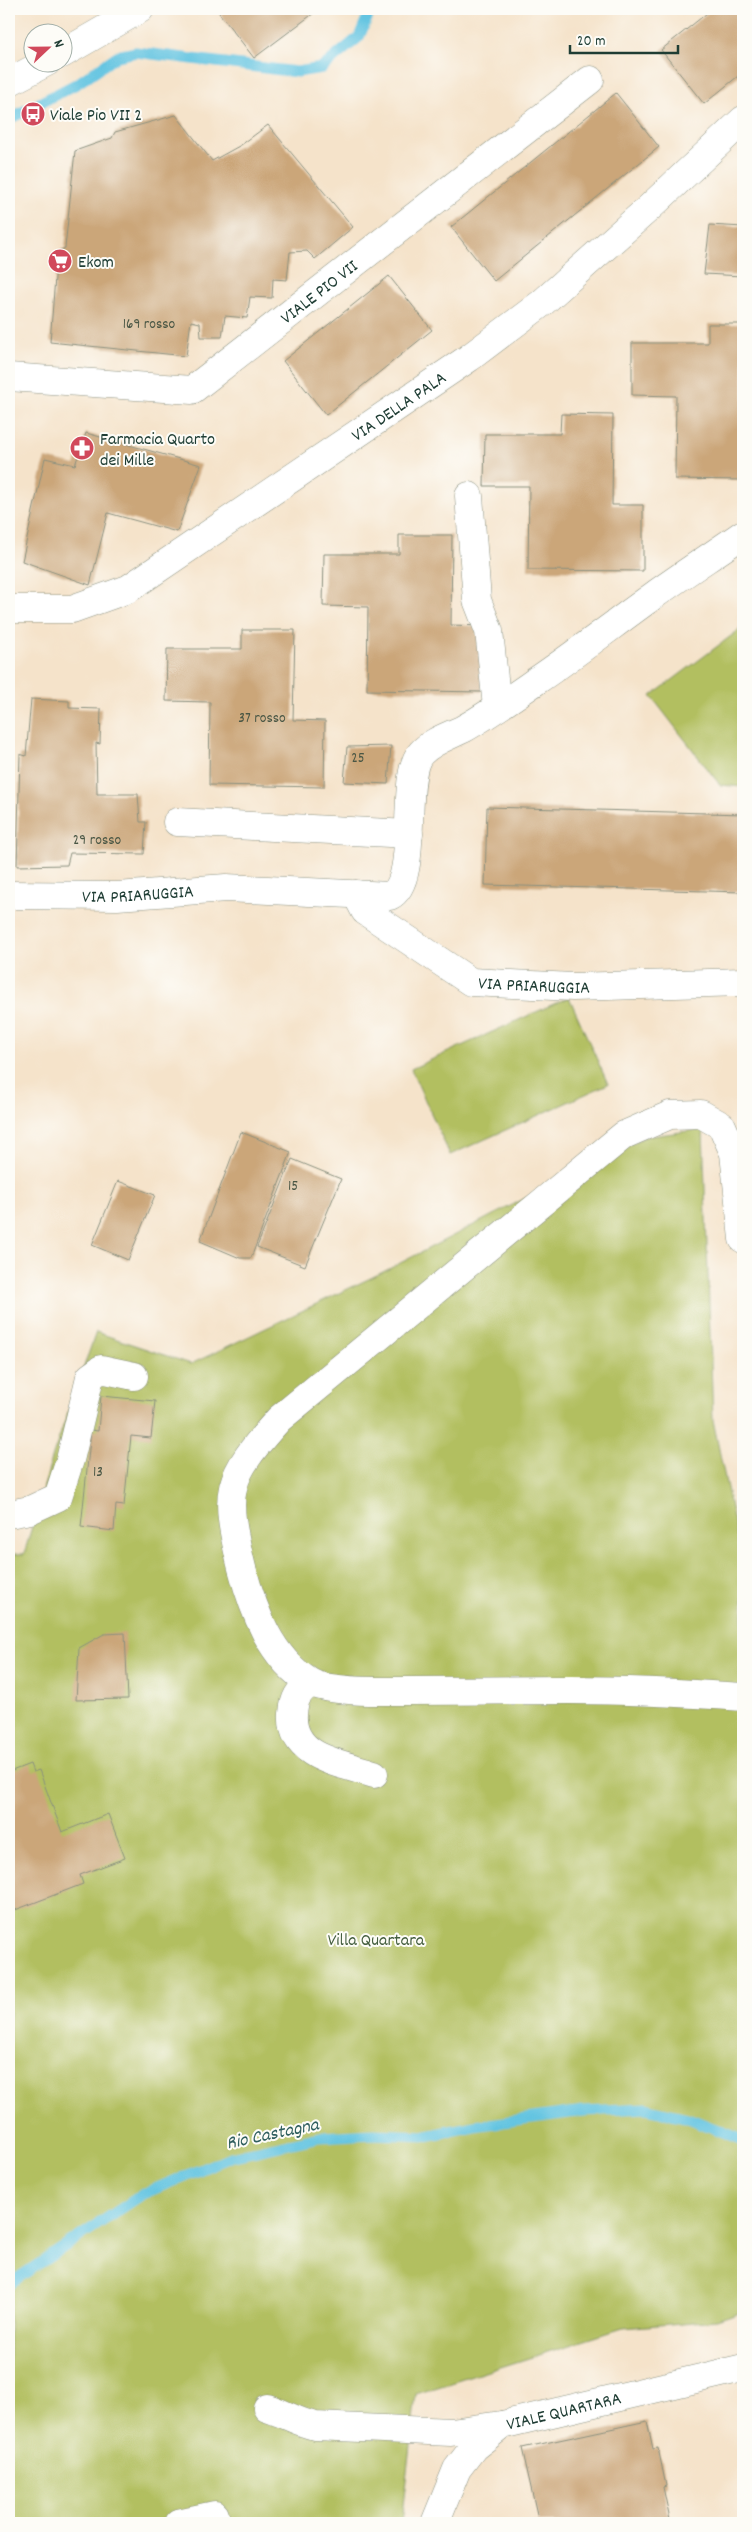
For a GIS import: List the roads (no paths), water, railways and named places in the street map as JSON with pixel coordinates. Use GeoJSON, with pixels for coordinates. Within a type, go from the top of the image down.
{"type":"FeatureCollection","features":[{"type":"Feature","properties":{"kind":"street"},"geometry":{"type":"LineString","coordinates":[[72,48],[140,9]]}},
{"type":"Feature","properties":{"kind":"street"},"geometry":{"type":"LineString","coordinates":[[9,82],[28,72]]}},
{"type":"Feature","properties":{"kind":"street","name":"VIALE PIO VII"},"geometry":{"type":"LineString","coordinates":[[9,377],[192,390],[590,80]]}},
{"type":"Feature","properties":{"kind":"street","name":"VIA DELLA PALA"},"geometry":{"type":"LineString","coordinates":[[9,608],[72,609],[128,589],[469,358],[542,303],[649,208],[743,120]]}},
{"type":"Feature","properties":{"kind":"street"},"geometry":{"type":"LineString","coordinates":[[469,496],[477,600],[489,631],[497,707],[743,534]]}},
{"type":"Feature","properties":{"kind":"street","name":"VIA PRIARUGGIA"},"geometry":{"type":"LineString","coordinates":[[9,895],[117,896],[226,888],[390,896],[395,894],[404,879],[413,768],[419,754],[497,707]]}},
{"type":"Feature","properties":{"kind":"street"},"geometry":{"type":"LineString","coordinates":[[178,822],[409,834]]}},
{"type":"Feature","properties":{"kind":"street","name":"VIA PRIARUGGIA"},"geometry":{"type":"LineString","coordinates":[[356,894],[364,910],[472,982],[573,987],[743,982]]}},
{"type":"Feature","properties":{"kind":"street"},"geometry":{"type":"LineString","coordinates":[[743,1239],[734,1153],[722,1126],[701,1114],[670,1115],[624,1134],[279,1419],[249,1452],[235,1476],[230,1504],[233,1532],[258,1618],[286,1661],[311,1683],[361,1691],[572,1690],[743,1697]]}},
{"type":"Feature","properties":{"kind":"street"},"geometry":{"type":"LineString","coordinates":[[9,1514],[30,1510],[58,1497],[70,1460],[90,1377],[101,1369],[134,1376]]}},
{"type":"Feature","properties":{"kind":"street"},"geometry":{"type":"LineString","coordinates":[[311,1683],[299,1691],[293,1705],[292,1720],[295,1735],[303,1747],[315,1756],[374,1774]]}},
{"type":"Feature","properties":{"kind":"street","name":"VIALE QUARTARA"},"geometry":{"type":"LineString","coordinates":[[434,2523],[457,2469],[474,2447],[502,2425],[743,2368]]}},
{"type":"Feature","properties":{"kind":"street"},"geometry":{"type":"LineString","coordinates":[[267,2408],[286,2413],[298,2422],[315,2426],[451,2432],[502,2425]]}},
{"type":"Feature","properties":{"kind":"street"},"geometry":{"type":"LineString","coordinates":[[178,2523],[215,2515]]}},
{"type":"Feature","properties":{"kind":"waterway"},"geometry":{"type":"LineString","coordinates":[[9,119],[78,83],[117,56],[136,52],[297,72],[322,68],[359,37],[371,9]]}},
{"type":"Feature","properties":{"kind":"waterway","name":"Rio Castagna"},"geometry":{"type":"LineString","coordinates":[[9,2284],[143,2194],[230,2157],[320,2137],[373,2134],[426,2136],[474,2126],[584,2111],[646,2108],[688,2118],[743,2140]]}},
{"type":"Feature","properties":{"kind":"place","name":"Viale Pio VII 2"},"geometry":{"type":"Point","coordinates":[33,114]}},
{"type":"Feature","properties":{"kind":"place","name":"Ekom"},"geometry":{"type":"Point","coordinates":[60,261]}},
{"type":"Feature","properties":{"kind":"place","name":"Farmacia Quarto dei Mille"},"geometry":{"type":"Point","coordinates":[82,448]}},
{"type":"Feature","properties":{"kind":"park label","name":"Villa Quartara"},"geometry":{"type":"Point","coordinates":[376,1939]}}]}
